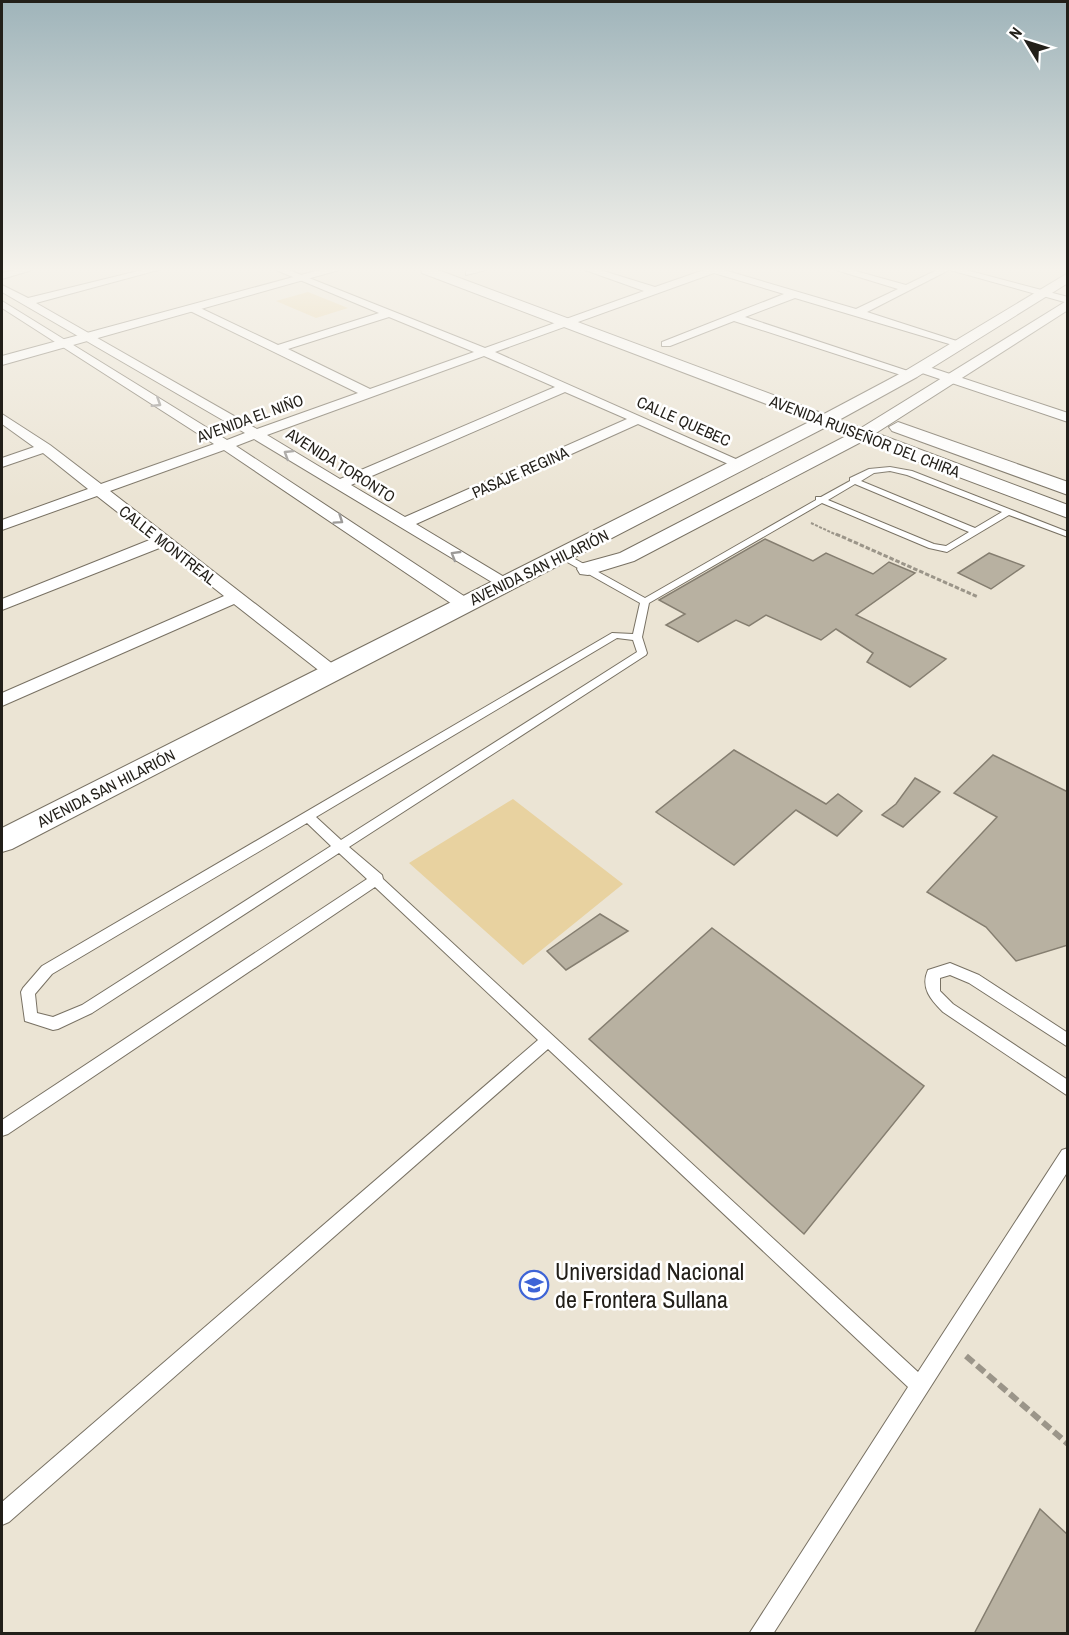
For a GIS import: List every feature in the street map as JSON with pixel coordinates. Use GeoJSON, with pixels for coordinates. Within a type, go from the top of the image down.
{"type":"FeatureCollection","features":[{"type":"Feature","properties":{"kind":"street"},"geometry":{"type":"LineString","coordinates":[[2,361],[55,346]]}},
{"type":"Feature","properties":{"kind":"street"},"geometry":{"type":"LineString","coordinates":[[67,346],[224,444],[464,604]]}},
{"type":"Feature","properties":{"kind":"street","name":"AVENIDA TORONTO"},"geometry":{"type":"LineString","coordinates":[[105,346],[254,433],[505,585]]}},
{"type":"Feature","properties":{"kind":"street"},"geometry":{"type":"LineString","coordinates":[[272,346],[369,393]]}},
{"type":"Feature","properties":{"kind":"street"},"geometry":{"type":"LineString","coordinates":[[278,349],[287,346]]}},
{"type":"Feature","properties":{"kind":"street","name":"CALLE QUEBEC"},"geometry":{"type":"LineString","coordinates":[[472,346],[741,464]]}},
{"type":"Feature","properties":{"kind":"street","name":"AVENIDA EL NIÑO"},"geometry":{"type":"LineString","coordinates":[[2,525],[496,346]]}},
{"type":"Feature","properties":{"kind":"street","name":"AVENIDA RUISEÑOR DEL CHIRA"},"geometry":{"type":"LineString","coordinates":[[635,346],[825,411],[861,435],[1068,512]]}},
{"type":"Feature","properties":{"kind":"street"},"geometry":{"type":"LineString","coordinates":[[672,346],[751,375]]}},
{"type":"Feature","properties":{"kind":"street"},"geometry":{"type":"LineString","coordinates":[[831,346],[915,371],[953,379],[1064,413]]}},
{"type":"Feature","properties":{"kind":"street","name":"AVENIDA SAN HILARIÓN"},"geometry":{"type":"LineString","coordinates":[[2,841],[741,464],[825,411],[847,409],[956,346]]}},
{"type":"Feature","properties":{"kind":"street","name":"AVENIDA SAN HILARIÓN"},"geometry":{"type":"LineString","coordinates":[[588,569],[627,557],[861,435],[1002,346]]}},
{"type":"Feature","properties":{"kind":"street"},"geometry":{"type":"LineString","coordinates":[[338,485],[566,387]]}},
{"type":"Feature","properties":{"kind":"street"},"geometry":{"type":"LineString","coordinates":[[847,409],[1068,489]]}},
{"type":"Feature","properties":{"kind":"street","name":"CALLE MONTREAL"},"geometry":{"type":"LineString","coordinates":[[2,418],[45,448],[333,672]]}},
{"type":"Feature","properties":{"kind":"street","name":"PASAJE REGINA"},"geometry":{"type":"LineString","coordinates":[[403,524],[638,419]]}},
{"type":"Feature","properties":{"kind":"street"},"geometry":{"type":"LineString","coordinates":[[2,463],[45,448]]}},
{"type":"Feature","properties":{"kind":"street"},"geometry":{"type":"LineString","coordinates":[[2,605],[163,541]]}},
{"type":"Feature","properties":{"kind":"street"},"geometry":{"type":"LineString","coordinates":[[2,700],[235,597]]}},
{"type":"Feature","properties":{"kind":"lane"},"geometry":{"type":"LineString","coordinates":[[637,637],[615,634],[47,970],[28,992],[30,1017],[53,1024],[87,1009],[642,652],[637,637],[645,602],[819,499],[872,471],[890,469],[909,473],[1068,535]]}},
{"type":"Feature","properties":{"kind":"lane"},"geometry":{"type":"LineString","coordinates":[[853,480],[977,532]]}},
{"type":"Feature","properties":{"kind":"lane"},"geometry":{"type":"LineString","coordinates":[[819,499],[932,546],[947,549],[1008,512]]}},
{"type":"Feature","properties":{"kind":"lane"},"geometry":{"type":"LineString","coordinates":[[563,556],[645,602]]}},
{"type":"Feature","properties":{"kind":"lane"},"geometry":{"type":"LineString","coordinates":[[307,816],[919,1385]]}},
{"type":"Feature","properties":{"kind":"lane"},"geometry":{"type":"LineString","coordinates":[[2,1129],[376,879]]}},
{"type":"Feature","properties":{"kind":"lane"},"geometry":{"type":"LineString","coordinates":[[1068,1041],[974,979],[950,969],[933,974],[933,993],[948,1008],[1068,1089]]}},
{"type":"Feature","properties":{"kind":"lane"},"geometry":{"type":"LineString","coordinates":[[2,1515],[548,1040]]}},
{"type":"Feature","properties":{"kind":"lane"},"geometry":{"type":"LineString","coordinates":[[760,1634],[1068,1156]]}},
{"type":"Feature","properties":{"kind":"path"},"geometry":{"type":"LineString","coordinates":[[792,515],[978,597]]}},
{"type":"Feature","properties":{"kind":"path"},"geometry":{"type":"LineString","coordinates":[[948,1340],[1068,1444]]}},
{"type":"Feature","properties":{"kind":"shaded area"},"geometry":{"type":"Polygon","coordinates":[[[513,799],[623,884],[523,965],[409,863],[513,799]]]}},
{"type":"Feature","properties":{"kind":"building"},"geometry":{"type":"Polygon","coordinates":[[[765,539],[813,561],[826,553],[873,574],[889,562],[915,573],[856,615],[946,659],[910,687],[867,662],[873,653],[836,629],[821,640],[766,615],[749,626],[736,620],[698,642],[666,625],[685,614],[659,600],[765,539]]]}},
{"type":"Feature","properties":{"kind":"building"},"geometry":{"type":"Polygon","coordinates":[[[989,553],[1024,566],[991,589],[958,573],[989,553]]]}},
{"type":"Feature","properties":{"kind":"building"},"geometry":{"type":"Polygon","coordinates":[[[734,750],[826,804],[838,794],[862,811],[837,836],[796,810],[734,865],[656,812],[734,750]]]}},
{"type":"Feature","properties":{"kind":"building"},"geometry":{"type":"Polygon","coordinates":[[[993,755],[1068,792],[1068,945],[1016,961],[986,927],[927,892],[997,817],[954,793],[993,755]]]}},
{"type":"Feature","properties":{"kind":"building"},"geometry":{"type":"Polygon","coordinates":[[[915,778],[940,792],[903,827],[882,815],[896,804],[915,778]]]}},
{"type":"Feature","properties":{"kind":"building"},"geometry":{"type":"Polygon","coordinates":[[[600,914],[628,931],[566,970],[547,951],[600,914]]]}},
{"type":"Feature","properties":{"kind":"building"},"geometry":{"type":"Polygon","coordinates":[[[712,928],[924,1086],[804,1234],[589,1039],[712,928]]]}},
{"type":"Feature","properties":{"kind":"building"},"geometry":{"type":"Polygon","coordinates":[[[1040,1509],[1068,1535],[1068,1634],[974,1634],[1040,1509]]]}},
{"type":"Feature","properties":{"kind":"place","name":"Universidad Nacional de Frontera Sullana"},"geometry":{"type":"Point","coordinates":[534,1285]}}]}
